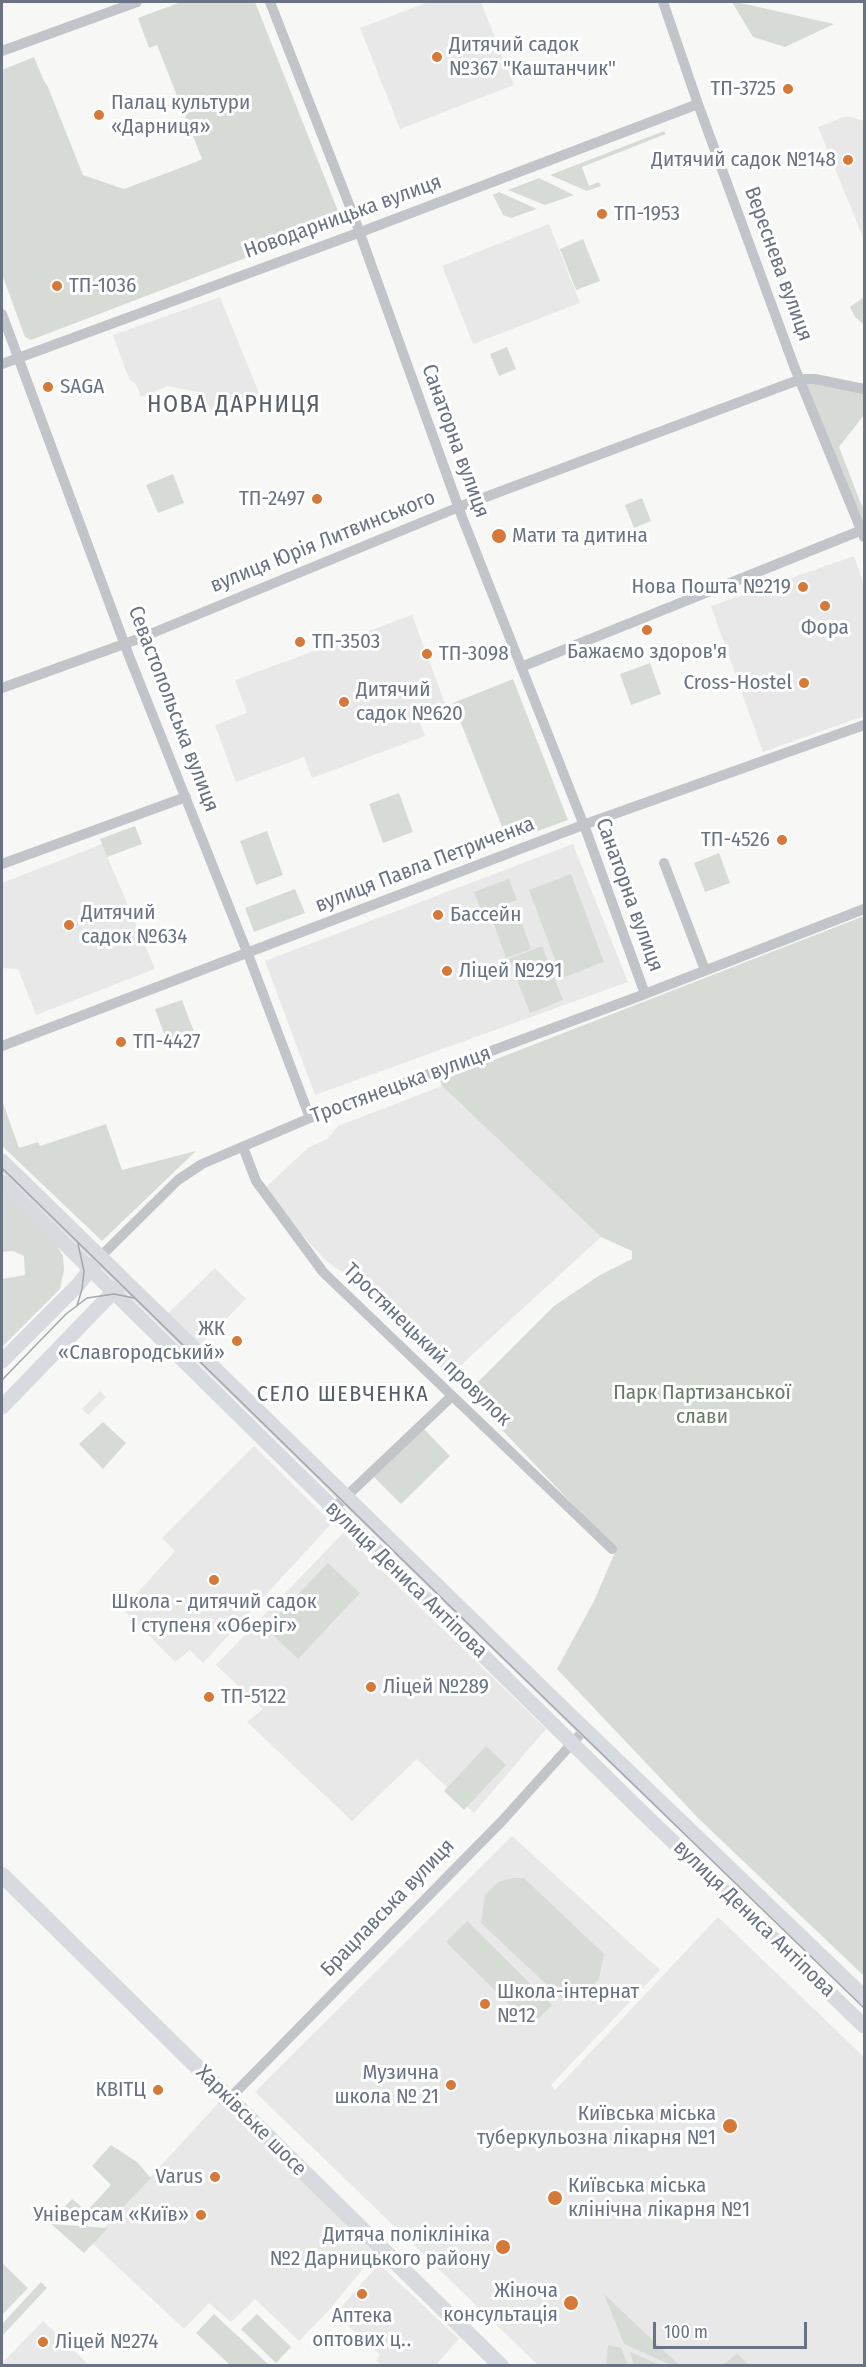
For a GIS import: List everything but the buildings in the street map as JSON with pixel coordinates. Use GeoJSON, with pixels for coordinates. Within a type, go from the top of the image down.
{"type":"FeatureCollection","features":[{"type":"Feature","properties":{"kind":"main road","name":"Харківське шосе"},"geometry":{"type":"LineString","coordinates":[[2,1875],[501,2366]]}},
{"type":"Feature","properties":{"kind":"street"},"geometry":{"type":"LineString","coordinates":[[2,51],[137,2]]}},
{"type":"Feature","properties":{"kind":"street","name":"Санаторна вулиця"},"geometry":{"type":"LineString","coordinates":[[270,2],[359,232],[459,507],[583,825],[645,994]]}},
{"type":"Feature","properties":{"kind":"street","name":"Вереснева вулиця"},"geometry":{"type":"LineString","coordinates":[[663,2],[794,366],[863,533]]}},
{"type":"Feature","properties":{"kind":"street","name":"Новодарницька вулиця"},"geometry":{"type":"LineString","coordinates":[[2,364],[698,104]]}},
{"type":"Feature","properties":{"kind":"street","name":"Севастопольська вулиця"},"geometry":{"type":"LineString","coordinates":[[2,314],[125,644],[310,1118]]}},
{"type":"Feature","properties":{"kind":"street","name":"вулиця Юрія Литвинського"},"geometry":{"type":"LineString","coordinates":[[2,688],[125,644],[459,507],[801,379],[815,379],[864,389]]}},
{"type":"Feature","properties":{"kind":"street"},"geometry":{"type":"LineString","coordinates":[[521,666],[863,533]]}},
{"type":"Feature","properties":{"kind":"street","name":"вулиця Павла Петриченка"},"geometry":{"type":"LineString","coordinates":[[2,1046],[583,825],[864,724]]}},
{"type":"Feature","properties":{"kind":"street"},"geometry":{"type":"LineString","coordinates":[[2,864],[186,797]]}},
{"type":"Feature","properties":{"kind":"street"},"geometry":{"type":"LineString","coordinates":[[663,863],[705,970]]}},
{"type":"Feature","properties":{"kind":"street","name":"Тростянецька вулиця"},"geometry":{"type":"LineString","coordinates":[[2,1361],[78,1285],[100,1257],[178,1180],[202,1164],[310,1118],[645,994],[864,909]]}},
{"type":"Feature","properties":{"kind":"street","name":"Тростянецький провулок"},"geometry":{"type":"LineString","coordinates":[[243,1147],[256,1181],[323,1272],[612,1549]]}},
{"type":"Feature","properties":{"kind":"street","name":"вулиця Дениса Антіпова"},"geometry":{"type":"LineString","coordinates":[[2,1161],[585,1729],[864,1997]]}},
{"type":"Feature","properties":{"kind":"street","name":"вулиця Дениса Антіпова"},"geometry":{"type":"LineString","coordinates":[[2,1182],[333,1509],[864,2026]]}},
{"type":"Feature","properties":{"kind":"street"},"geometry":{"type":"LineString","coordinates":[[2,1407],[124,1281]]}},
{"type":"Feature","properties":{"kind":"street"},"geometry":{"type":"LineString","coordinates":[[333,1509],[452,1395]]}},
{"type":"Feature","properties":{"kind":"street","name":"Брацлавська вулиця"},"geometry":{"type":"LineString","coordinates":[[229,2099],[502,1821],[585,1729]]}},
{"type":"Feature","properties":{"kind":"shaded area","name":"Дитячий садок №367 \"Каштанчик\""},"geometry":{"type":"Polygon","coordinates":[[[428,2],[481,2],[514,85],[400,129],[360,28],[428,2]]]}},
{"type":"Feature","properties":{"kind":"shaded area","name":"Дитячий садок №148"},"geometry":{"type":"Polygon","coordinates":[[[847,116],[864,121],[864,240],[818,127],[847,116]]]}},
{"type":"Feature","properties":{"kind":"shaded area"},"geometry":{"type":"Polygon","coordinates":[[[549,224],[580,303],[473,344],[442,266],[549,224]]]}},
{"type":"Feature","properties":{"kind":"shaded area"},"geometry":{"type":"Polygon","coordinates":[[[220,297],[261,398],[213,414],[202,393],[168,386],[141,397],[136,384],[129,379],[113,335],[220,297]]]}},
{"type":"Feature","properties":{"kind":"shaded area"},"geometry":{"type":"Polygon","coordinates":[[[854,556],[864,584],[864,716],[763,752],[711,606],[854,556]]]}},
{"type":"Feature","properties":{"kind":"shaded area","name":"Дитячий садок №620"},"geometry":{"type":"Polygon","coordinates":[[[412,615],[446,706],[418,717],[425,736],[312,778],[304,757],[236,782],[215,725],[247,713],[235,680],[412,615]]]}},
{"type":"Feature","properties":{"kind":"shaded area","name":"Дитячий садок №634"},"geometry":{"type":"Polygon","coordinates":[[[102,844],[155,969],[36,1015],[18,969],[2,968],[2,883],[102,844]]]}},
{"type":"Feature","properties":{"kind":"shaded area","name":"Ліцей №291"},"geometry":{"type":"Polygon","coordinates":[[[573,844],[628,982],[315,1095],[265,961],[573,844]]]}},
{"type":"Feature","properties":{"kind":"shaded area"},"geometry":{"type":"Polygon","coordinates":[[[442,1086],[601,1237],[449,1376],[344,1273],[326,1261],[289,1220],[266,1187],[308,1148],[327,1139],[338,1126],[442,1086]]]}},
{"type":"Feature","properties":{"kind":"shaded area"},"geometry":{"type":"Polygon","coordinates":[[[215,1268],[246,1299],[198,1347],[166,1315],[215,1268]]]}},
{"type":"Feature","properties":{"kind":"shaded area"},"geometry":{"type":"Polygon","coordinates":[[[100,1391],[106,1397],[88,1415],[82,1409],[100,1391]]]}},
{"type":"Feature","properties":{"kind":"shaded area","name":"Школа - дитячий садок І ступеня «Оберіг»"},"geometry":{"type":"Polygon","coordinates":[[[254,1446],[332,1523],[203,1663],[190,1650],[175,1662],[123,1609],[175,1551],[162,1538],[254,1446]]]}},
{"type":"Feature","properties":{"kind":"shaded area","name":"Ліцей №289"},"geometry":{"type":"Polygon","coordinates":[[[343,1533],[546,1729],[474,1813],[417,1759],[352,1821],[247,1722],[263,1709],[216,1665],[343,1533]]]}},
{"type":"Feature","properties":{"kind":"shaded area"},"geometry":{"type":"Polygon","coordinates":[[[512,1836],[660,1970],[551,2085],[555,2090],[718,1917],[864,2057],[864,2365],[538,2365],[255,2092],[512,1836]]]}},
{"type":"Feature","properties":{"kind":"shaded area"},"geometry":{"type":"Polygon","coordinates":[[[222,2099],[375,2254],[330,2309],[299,2341],[255,2299],[231,2322],[209,2303],[184,2329],[91,2242],[222,2099]]]}},
{"type":"Feature","properties":{"kind":"shaded area"},"geometry":{"type":"Polygon","coordinates":[[[379,2264],[459,2339],[436,2365],[381,2365],[376,2361],[380,2355],[335,2314],[379,2264]]]}},
{"type":"Feature","properties":{"kind":"shaded area","name":"Ліцей №274"},"geometry":{"type":"Polygon","coordinates":[[[43,2321],[89,2365],[2,2365],[43,2321]]]}},
{"type":"Feature","properties":{"kind":"green space"},"geometry":{"type":"Polygon","coordinates":[[[181,2],[255,2],[340,216],[336,223],[31,340],[25,337],[2,274],[2,70],[34,57],[83,175],[124,189],[196,162],[202,159],[157,45],[149,48],[138,18],[181,2]]]}},
{"type":"Feature","properties":{"kind":"green space"},"geometry":{"type":"Polygon","coordinates":[[[732,2],[834,24],[785,47],[753,37],[732,2]]]}},
{"type":"Feature","properties":{"kind":"green space"},"geometry":{"type":"Polygon","coordinates":[[[664,131],[666,134],[582,167],[589,186],[599,182],[601,186],[587,191],[550,175],[664,131]]]}},
{"type":"Feature","properties":{"kind":"green space"},"geometry":{"type":"Polygon","coordinates":[[[539,178],[574,195],[545,205],[508,190],[539,178]]]}},
{"type":"Feature","properties":{"kind":"green space"},"geometry":{"type":"Polygon","coordinates":[[[499,192],[537,209],[511,218],[503,215],[493,195],[499,192]]]}},
{"type":"Feature","properties":{"kind":"green space"},"geometry":{"type":"Polygon","coordinates":[[[583,239],[600,281],[576,290],[560,249],[583,239]]]}},
{"type":"Feature","properties":{"kind":"green space"},"geometry":{"type":"Polygon","coordinates":[[[864,297],[864,325],[855,317],[850,307],[864,297]]]}},
{"type":"Feature","properties":{"kind":"green space"},"geometry":{"type":"Polygon","coordinates":[[[507,347],[516,369],[499,376],[490,354],[507,347]]]}},
{"type":"Feature","properties":{"kind":"green space"},"geometry":{"type":"Polygon","coordinates":[[[801,379],[864,389],[864,415],[839,447],[864,508],[864,537],[801,379]]]}},
{"type":"Feature","properties":{"kind":"green space"},"geometry":{"type":"Polygon","coordinates":[[[173,474],[184,503],[158,513],[146,485],[173,474]]]}},
{"type":"Feature","properties":{"kind":"green space"},"geometry":{"type":"Polygon","coordinates":[[[642,498],[651,521],[634,528],[625,505],[642,498]]]}},
{"type":"Feature","properties":{"kind":"green space"},"geometry":{"type":"Polygon","coordinates":[[[650,663],[661,694],[631,705],[620,674],[650,663]]]}},
{"type":"Feature","properties":{"kind":"green space"},"geometry":{"type":"Polygon","coordinates":[[[513,679],[568,820],[508,842],[453,703],[513,679]]]}},
{"type":"Feature","properties":{"kind":"green space"},"geometry":{"type":"Polygon","coordinates":[[[399,793],[413,832],[383,843],[369,804],[399,793]]]}},
{"type":"Feature","properties":{"kind":"green space"},"geometry":{"type":"Polygon","coordinates":[[[135,826],[142,844],[107,857],[100,839],[135,826]]]}},
{"type":"Feature","properties":{"kind":"green space"},"geometry":{"type":"Polygon","coordinates":[[[267,831],[283,875],[256,885],[240,841],[267,831]]]}},
{"type":"Feature","properties":{"kind":"green space"},"geometry":{"type":"Polygon","coordinates":[[[719,853],[730,883],[705,892],[694,863],[719,853]]]}},
{"type":"Feature","properties":{"kind":"green space"},"geometry":{"type":"Polygon","coordinates":[[[571,874],[604,962],[562,978],[529,890],[571,874]]]}},
{"type":"Feature","properties":{"kind":"green space"},"geometry":{"type":"Polygon","coordinates":[[[509,879],[517,900],[482,913],[474,892],[509,879]]]}},
{"type":"Feature","properties":{"kind":"green space"},"geometry":{"type":"Polygon","coordinates":[[[295,889],[305,913],[254,932],[245,908],[295,889]]]}},
{"type":"Feature","properties":{"kind":"green space"},"geometry":{"type":"Polygon","coordinates":[[[516,907],[531,949],[506,958],[491,916],[516,907]]]}},
{"type":"Feature","properties":{"kind":"green space","name":"Парк Партизанської слави"},"geometry":{"type":"Polygon","coordinates":[[[864,916],[864,1976],[699,1819],[557,1669],[594,1601],[616,1550],[467,1393],[554,1306],[600,1275],[632,1259],[632,1251],[601,1237],[442,1086],[440,1081],[864,916]]]}},
{"type":"Feature","properties":{"kind":"green space"},"geometry":{"type":"Polygon","coordinates":[[[542,946],[563,1000],[530,1013],[509,959],[542,946]]]}},
{"type":"Feature","properties":{"kind":"green space"},"geometry":{"type":"Polygon","coordinates":[[[182,1000],[194,1032],[167,1042],[155,1009],[182,1000]]]}},
{"type":"Feature","properties":{"kind":"green space"},"geometry":{"type":"Polygon","coordinates":[[[2,1100],[19,1148],[38,1142],[40,1146],[106,1124],[122,1170],[196,1151],[102,1241],[2,1146],[2,1100]]]}},
{"type":"Feature","properties":{"kind":"green space"},"geometry":{"type":"Polygon","coordinates":[[[2,1192],[55,1243],[63,1256],[64,1270],[60,1289],[2,1347],[2,1279],[25,1275],[24,1256],[13,1251],[2,1252],[2,1192]]]}},
{"type":"Feature","properties":{"kind":"green space"},"geometry":{"type":"Polygon","coordinates":[[[103,1422],[126,1443],[103,1469],[79,1444],[103,1422]]]}},
{"type":"Feature","properties":{"kind":"green space"},"geometry":{"type":"Polygon","coordinates":[[[424,1429],[450,1456],[401,1504],[374,1477],[424,1429]]]}},
{"type":"Feature","properties":{"kind":"green space"},"geometry":{"type":"Polygon","coordinates":[[[328,1563],[360,1593],[298,1659],[266,1628],[328,1563]]]}},
{"type":"Feature","properties":{"kind":"green space"},"geometry":{"type":"Polygon","coordinates":[[[486,1746],[506,1765],[464,1810],[444,1791],[486,1746]]]}},
{"type":"Feature","properties":{"kind":"green space"},"geometry":{"type":"Polygon","coordinates":[[[524,1878],[604,1954],[599,1979],[586,1993],[561,1998],[481,1923],[485,1895],[498,1882],[524,1878]]]}},
{"type":"Feature","properties":{"kind":"green space"},"geometry":{"type":"Polygon","coordinates":[[[467,1921],[552,2005],[531,2026],[446,1942],[467,1921]]]}},
{"type":"Feature","properties":{"kind":"green space"},"geometry":{"type":"Polygon","coordinates":[[[111,2145],[137,2162],[151,2178],[108,2223],[51,2221],[72,2199],[87,2211],[111,2185],[92,2166],[111,2145]]]}},
{"type":"Feature","properties":{"kind":"green space"},"geometry":{"type":"Polygon","coordinates":[[[51,2224],[108,2228],[84,2253],[51,2224]]]}},
{"type":"Feature","properties":{"kind":"green space"},"geometry":{"type":"Polygon","coordinates":[[[2,2263],[28,2288],[2,2315],[2,2263]]]}},
{"type":"Feature","properties":{"kind":"green space"},"geometry":{"type":"Polygon","coordinates":[[[41,2282],[47,2288],[2,2336],[2,2324],[41,2282]]]}},
{"type":"Feature","properties":{"kind":"green space"},"geometry":{"type":"Polygon","coordinates":[[[604,2294],[679,2365],[671,2365],[624,2344],[604,2294]]]}},
{"type":"Feature","properties":{"kind":"green space"},"geometry":{"type":"Polygon","coordinates":[[[214,2314],[268,2364],[230,2365],[196,2333],[214,2314]]]}},
{"type":"Feature","properties":{"kind":"green space"},"geometry":{"type":"Polygon","coordinates":[[[257,2314],[291,2347],[276,2363],[241,2329],[257,2314]]]}},
{"type":"Feature","properties":{"kind":"green space"},"geometry":{"type":"Polygon","coordinates":[[[608,2345],[621,2348],[628,2365],[606,2365],[608,2345]]]}},
{"type":"Feature","properties":{"kind":"green space"},"geometry":{"type":"Polygon","coordinates":[[[630,2352],[660,2365],[634,2365],[630,2352]]]}},
{"type":"Feature","properties":{"kind":"green space"},"geometry":{"type":"Polygon","coordinates":[[[737,2354],[749,2365],[722,2365],[737,2354]]]}},
{"type":"Feature","properties":{"kind":"tram line"},"geometry":{"type":"LineString","coordinates":[[2,1168],[864,2008]]}},
{"type":"Feature","properties":{"kind":"tram line"},"geometry":{"type":"LineString","coordinates":[[77,1306],[84,1271],[78,1244]]}},
{"type":"Feature","properties":{"kind":"tram line"},"geometry":{"type":"LineString","coordinates":[[2,1380],[66,1314],[87,1298],[114,1294],[134,1298]]}},
{"type":"Feature","properties":{"kind":"place","name":"Дитячий садок №367 \"Каштанчик\""},"geometry":{"type":"Point","coordinates":[437,57]}},
{"type":"Feature","properties":{"kind":"place","name":"ТП-3725"},"geometry":{"type":"Point","coordinates":[788,89]}},
{"type":"Feature","properties":{"kind":"place","name":"Палац культури «Дарниця»"},"geometry":{"type":"Point","coordinates":[99,115]}},
{"type":"Feature","properties":{"kind":"place","name":"Дитячий садок №148"},"geometry":{"type":"Point","coordinates":[848,160]}},
{"type":"Feature","properties":{"kind":"place","name":"ТП-1953"},"geometry":{"type":"Point","coordinates":[602,214]}},
{"type":"Feature","properties":{"kind":"place","name":"ТП-1036"},"geometry":{"type":"Point","coordinates":[57,286]}},
{"type":"Feature","properties":{"kind":"place","name":"SAGA"},"geometry":{"type":"Point","coordinates":[48,387]}},
{"type":"Feature","properties":{"kind":"place","name":"ТП-2497"},"geometry":{"type":"Point","coordinates":[317,499]}},
{"type":"Feature","properties":{"kind":"place","name":"Мати та дитина"},"geometry":{"type":"Point","coordinates":[499,536]}},
{"type":"Feature","properties":{"kind":"place","name":"Нова Пошта №219"},"geometry":{"type":"Point","coordinates":[803,587]}},
{"type":"Feature","properties":{"kind":"place","name":"Фора"},"geometry":{"type":"Point","coordinates":[825,606]}},
{"type":"Feature","properties":{"kind":"place","name":"Бажаємо здоров'я"},"geometry":{"type":"Point","coordinates":[647,630]}},
{"type":"Feature","properties":{"kind":"place","name":"ТП-3503"},"geometry":{"type":"Point","coordinates":[300,642]}},
{"type":"Feature","properties":{"kind":"place","name":"ТП-3098"},"geometry":{"type":"Point","coordinates":[427,654]}},
{"type":"Feature","properties":{"kind":"place","name":"Cross-Hostel"},"geometry":{"type":"Point","coordinates":[804,683]}},
{"type":"Feature","properties":{"kind":"place","name":"Дитячий садок №620"},"geometry":{"type":"Point","coordinates":[344,702]}},
{"type":"Feature","properties":{"kind":"place","name":"ТП-4526"},"geometry":{"type":"Point","coordinates":[782,840]}},
{"type":"Feature","properties":{"kind":"place","name":"Бассейн"},"geometry":{"type":"Point","coordinates":[438,915]}},
{"type":"Feature","properties":{"kind":"place","name":"Дитячий садок №634"},"geometry":{"type":"Point","coordinates":[69,925]}},
{"type":"Feature","properties":{"kind":"place","name":"Ліцей №291"},"geometry":{"type":"Point","coordinates":[447,971]}},
{"type":"Feature","properties":{"kind":"place","name":"ТП-4427"},"geometry":{"type":"Point","coordinates":[121,1042]}},
{"type":"Feature","properties":{"kind":"place","name":"ЖК «Славгородський»"},"geometry":{"type":"Point","coordinates":[237,1341]}},
{"type":"Feature","properties":{"kind":"place","name":"Школа - дитячий садок І ступеня «Оберіг»"},"geometry":{"type":"Point","coordinates":[214,1580]}},
{"type":"Feature","properties":{"kind":"place","name":"Ліцей №289"},"geometry":{"type":"Point","coordinates":[371,1687]}},
{"type":"Feature","properties":{"kind":"place","name":"ТП-5122"},"geometry":{"type":"Point","coordinates":[209,1697]}},
{"type":"Feature","properties":{"kind":"place","name":"Школа-інтернат №12"},"geometry":{"type":"Point","coordinates":[485,2004]}},
{"type":"Feature","properties":{"kind":"place","name":"Музична школа № 21"},"geometry":{"type":"Point","coordinates":[451,2085]}},
{"type":"Feature","properties":{"kind":"place","name":"КВІТЦ"},"geometry":{"type":"Point","coordinates":[158,2090]}},
{"type":"Feature","properties":{"kind":"place","name":"Київська міська туберкульозна лікарня №1"},"geometry":{"type":"Point","coordinates":[730,2126]}},
{"type":"Feature","properties":{"kind":"place","name":"Varus"},"geometry":{"type":"Point","coordinates":[215,2177]}},
{"type":"Feature","properties":{"kind":"place","name":"Київська міська клінічна лікарня №1"},"geometry":{"type":"Point","coordinates":[555,2198]}},
{"type":"Feature","properties":{"kind":"place","name":"Універсам «Київ»"},"geometry":{"type":"Point","coordinates":[201,2215]}},
{"type":"Feature","properties":{"kind":"place","name":"Дитяча поліклініка №2 Дарницького району"},"geometry":{"type":"Point","coordinates":[503,2247]}},
{"type":"Feature","properties":{"kind":"place","name":"Аптека оптових ц‥"},"geometry":{"type":"Point","coordinates":[362,2294]}},
{"type":"Feature","properties":{"kind":"place","name":"Жіноча консультація"},"geometry":{"type":"Point","coordinates":[571,2303]}},
{"type":"Feature","properties":{"kind":"place","name":"Ліцей №274"},"geometry":{"type":"Point","coordinates":[43,2342]}},
{"type":"Feature","properties":{"kind":"district","name":"НОВА ДАРНИЦЯ"},"geometry":{"type":"Point","coordinates":[234,405]}},
{"type":"Feature","properties":{"kind":"district","name":"СЕЛО ШЕВЧЕНКА"},"geometry":{"type":"Point","coordinates":[343,1395]}}]}
